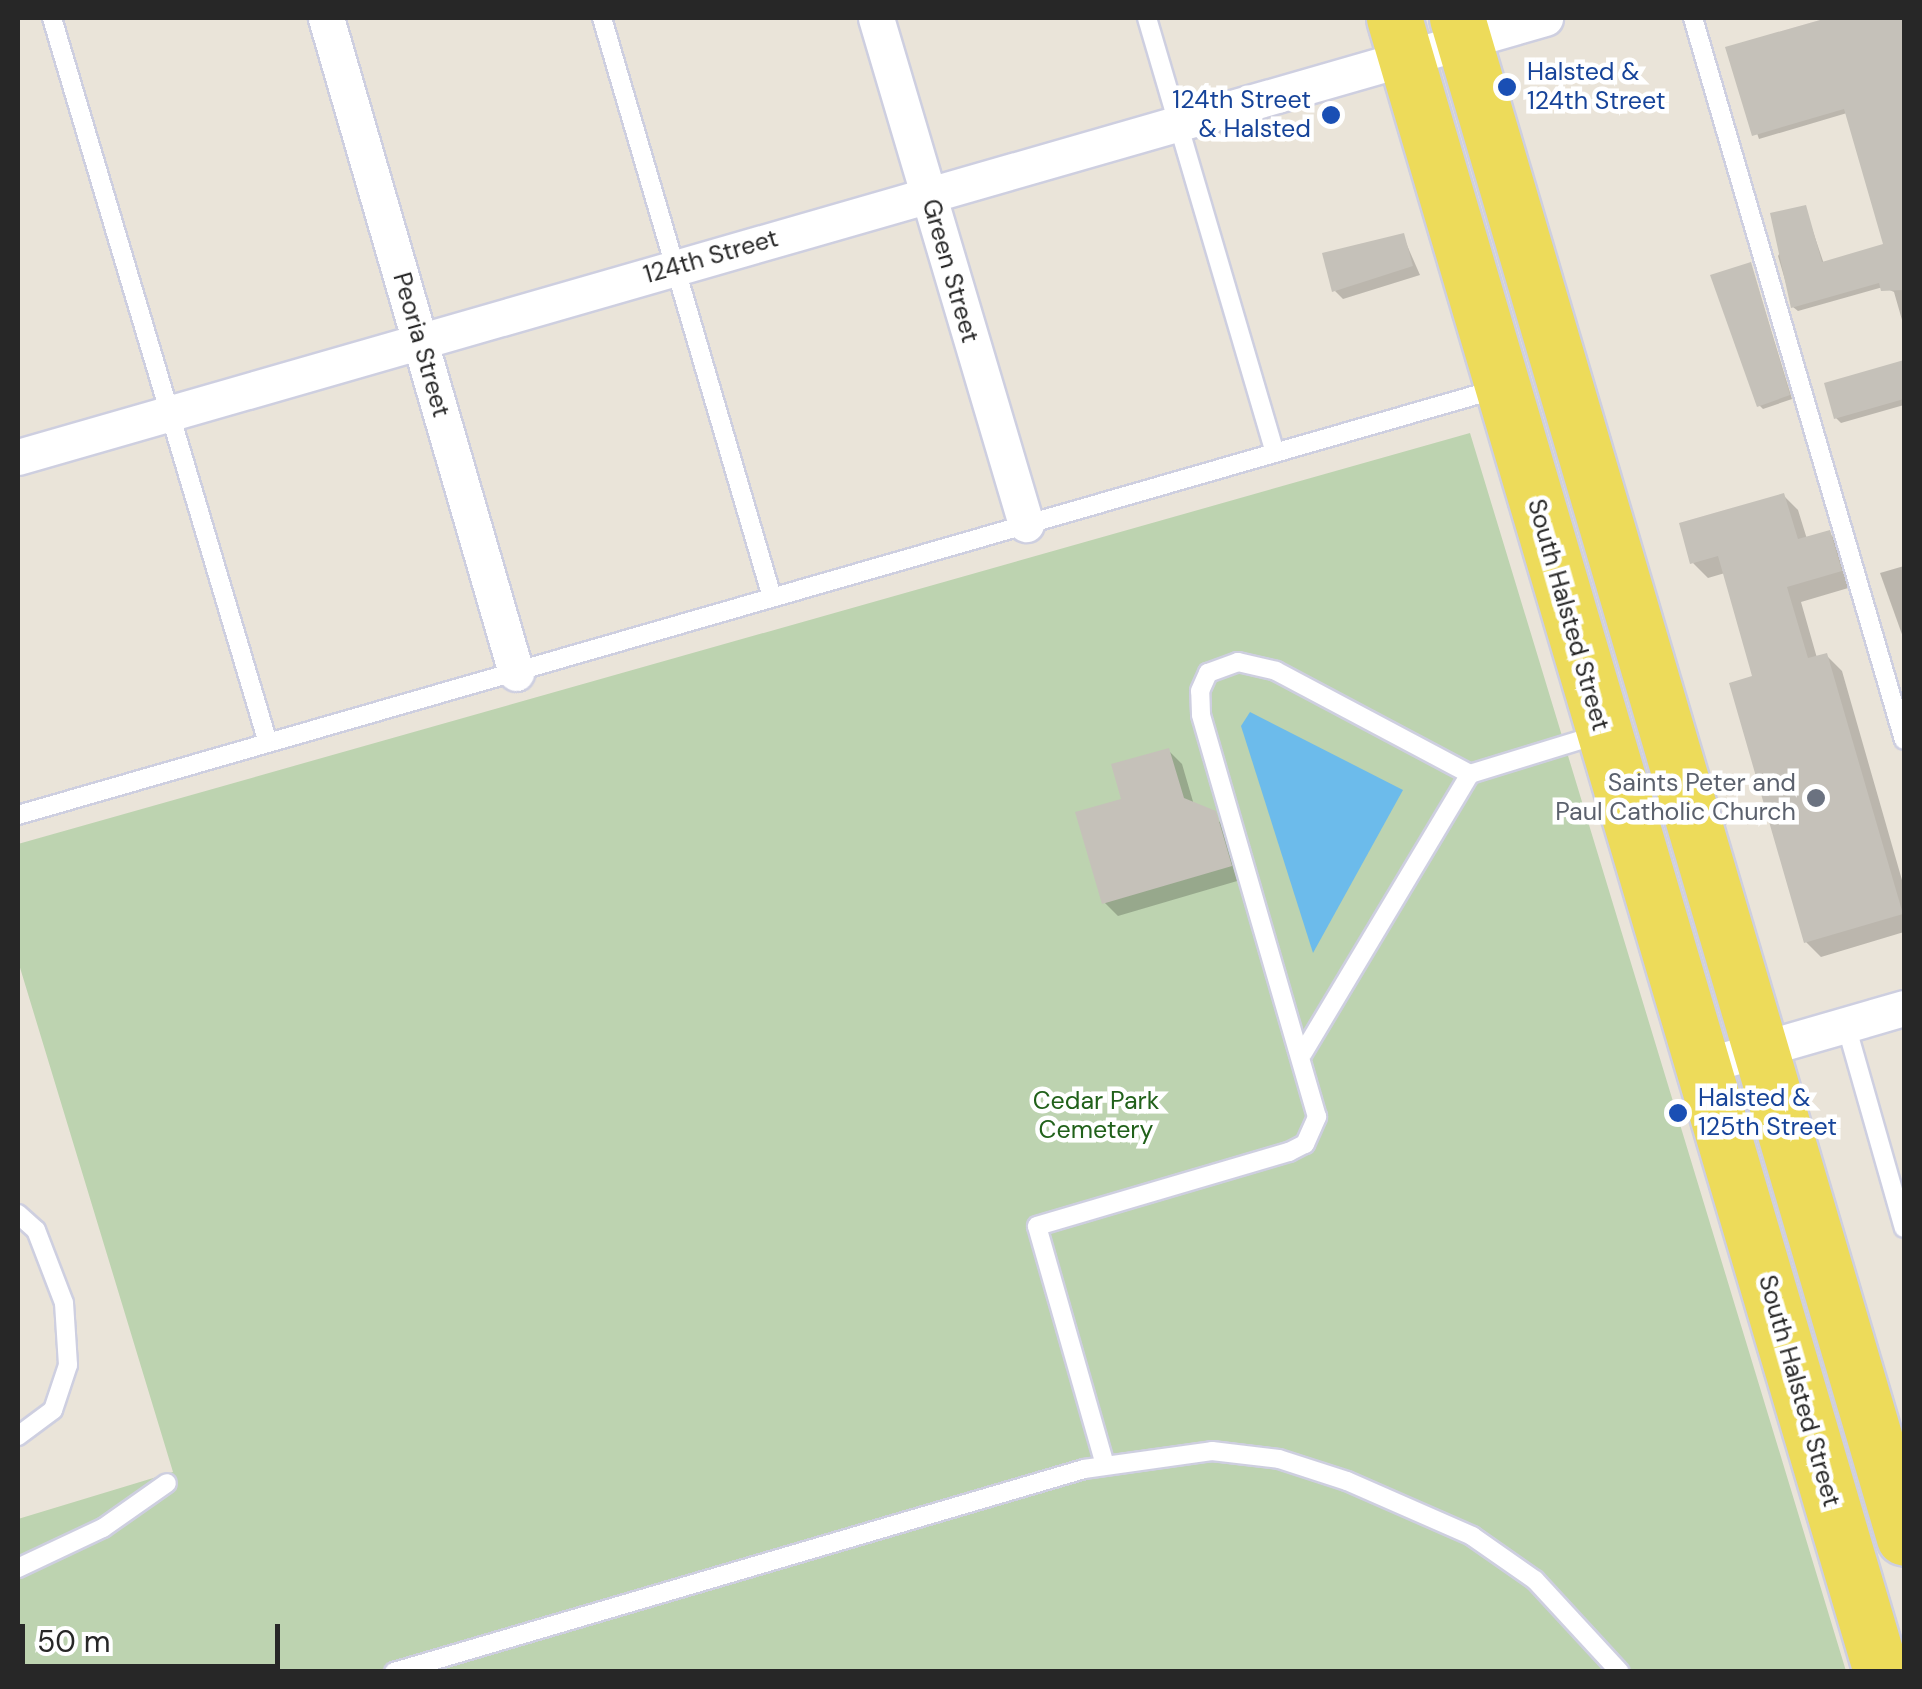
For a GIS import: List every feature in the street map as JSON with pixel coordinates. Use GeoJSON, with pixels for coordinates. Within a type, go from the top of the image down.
{"type":"FeatureCollection","features":[{"type":"Feature","properties":{"kind":"main road"},"geometry":{"type":"LineString","coordinates":[[1461,29],[1904,1538]]}},
{"type":"Feature","properties":{"kind":"main road","name":"South Halsted Street"},"geometry":{"type":"LineString","coordinates":[[1399,37],[1880,1672]]}},
{"type":"Feature","properties":{"kind":"street","name":"Peoria Street"},"geometry":{"type":"LineString","coordinates":[[326,18],[516,674]]}},
{"type":"Feature","properties":{"kind":"street","name":"Green Street"},"geometry":{"type":"LineString","coordinates":[[876,18],[1026,524]]}},
{"type":"Feature","properties":{"kind":"street","name":"124th Street"},"geometry":{"type":"LineString","coordinates":[[18,457],[1178,122],[1399,37],[1545,18]]}},
{"type":"Feature","properties":{"kind":"street"},"geometry":{"type":"LineString","coordinates":[[1703,1066],[1904,1008]]}},
{"type":"Feature","properties":{"kind":"lane"},"geometry":{"type":"LineString","coordinates":[[52,18],[268,743]]}},
{"type":"Feature","properties":{"kind":"lane"},"geometry":{"type":"LineString","coordinates":[[602,18],[772,598]]}},
{"type":"Feature","properties":{"kind":"lane"},"geometry":{"type":"LineString","coordinates":[[1147,18],[1275,452]]}},
{"type":"Feature","properties":{"kind":"lane"},"geometry":{"type":"LineString","coordinates":[[1693,18],[1904,740]]}},
{"type":"Feature","properties":{"kind":"lane"},"geometry":{"type":"LineString","coordinates":[[18,815],[1502,388]]}},
{"type":"Feature","properties":{"kind":"lane"},"geometry":{"type":"LineString","coordinates":[[1105,1465],[1036,1226],[1305,1144],[1317,1117],[1303,1053],[1201,714],[1200,691],[1208,673],[1238,662],[1276,670],[1470,774]]}},
{"type":"Feature","properties":{"kind":"lane"},"geometry":{"type":"LineString","coordinates":[[1303,1053],[1470,774],[1602,734]]}},
{"type":"Feature","properties":{"kind":"lane"},"geometry":{"type":"LineString","coordinates":[[1846,1025],[1904,1228]]}},
{"type":"Feature","properties":{"kind":"lane"},"geometry":{"type":"LineString","coordinates":[[18,1214],[36,1230],[64,1304],[68,1365],[54,1410],[18,1436]]}},
{"type":"Feature","properties":{"kind":"lane"},"geometry":{"type":"LineString","coordinates":[[394,1672],[1105,1465],[1212,1451],[1279,1459],[1410,1506],[1472,1536],[1536,1580],[1620,1672]]}},
{"type":"Feature","properties":{"kind":"lane"},"geometry":{"type":"LineString","coordinates":[[18,1568],[103,1528],[167,1482]]}},
{"type":"Feature","properties":{"kind":"green space","name":"Cedar Park Cemetery"},"geometry":{"type":"Polygon","coordinates":[[[1470,433],[1846,1671],[18,1672],[18,1519],[173,1472],[18,961],[18,844],[1470,433]]]}},
{"type":"Feature","properties":{"kind":"water"},"geometry":{"type":"Polygon","coordinates":[[[1250,712],[1403,790],[1313,953],[1241,726],[1250,712]]]}},
{"type":"Feature","properties":{"kind":"building"},"geometry":{"type":"Polygon","coordinates":[[[1827,18],[1904,18],[1904,290],[1881,291],[1879,283],[1791,308],[1770,213],[1806,205],[1822,262],[1883,244],[1844,109],[1752,136],[1725,47],[1827,18]]]}},
{"type":"Feature","properties":{"kind":"building"},"geometry":{"type":"Polygon","coordinates":[[[1404,233],[1413,266],[1332,292],[1322,253],[1404,233]]]}},
{"type":"Feature","properties":{"kind":"building"},"geometry":{"type":"Polygon","coordinates":[[[1751,262],[1790,395],[1757,407],[1710,275],[1751,262]]]}},
{"type":"Feature","properties":{"kind":"building"},"geometry":{"type":"Polygon","coordinates":[[[1904,360],[1904,399],[1834,419],[1824,383],[1904,360]]]}},
{"type":"Feature","properties":{"kind":"building","name":"Saints Peter and Paul Catholic Church"},"geometry":{"type":"Polygon","coordinates":[[[1784,493],[1798,539],[1830,530],[1842,571],[1787,587],[1808,658],[1827,653],[1903,914],[1804,943],[1729,683],[1752,676],[1718,556],[1690,564],[1679,523],[1784,493]]]}},
{"type":"Feature","properties":{"kind":"building"},"geometry":{"type":"Polygon","coordinates":[[[1169,748],[1184,798],[1216,811],[1232,866],[1102,904],[1075,812],[1121,799],[1111,764],[1169,748]]]}},
{"type":"Feature","properties":{"kind":"place","name":"Halsted & 124th Street"},"geometry":{"type":"Point","coordinates":[1507,87]}},
{"type":"Feature","properties":{"kind":"place","name":"124th Street & Halsted"},"geometry":{"type":"Point","coordinates":[1331,115]}},
{"type":"Feature","properties":{"kind":"place","name":"Saints Peter and Paul Catholic Church"},"geometry":{"type":"Point","coordinates":[1816,798]}},
{"type":"Feature","properties":{"kind":"place","name":"Halsted & 125th Street"},"geometry":{"type":"Point","coordinates":[1678,1113]}}]}
